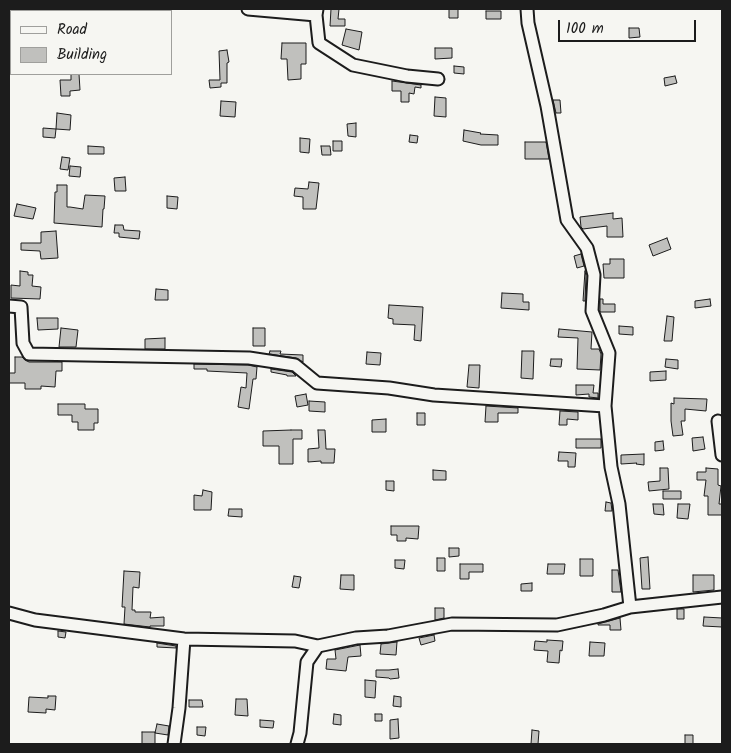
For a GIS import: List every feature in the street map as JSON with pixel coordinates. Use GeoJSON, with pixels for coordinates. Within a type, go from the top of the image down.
{"type":"FeatureCollection","features":[{"type":"Feature","properties":{"kind":"street"},"geometry":{"type":"LineString","coordinates":[[248,9],[317,12],[319,43],[353,65],[408,76],[438,79]]}},
{"type":"Feature","properties":{"kind":"street"},"geometry":{"type":"LineString","coordinates":[[527,9],[528,23],[547,106],[567,220],[587,248],[594,275],[592,311],[609,353],[604,406],[611,468],[619,504],[630,607]]}},
{"type":"Feature","properties":{"kind":"street"},"geometry":{"type":"LineString","coordinates":[[9,306],[21,307],[23,344],[30,354],[249,358],[295,365],[317,383],[389,388],[434,395],[604,406]]}},
{"type":"Feature","properties":{"kind":"street"},"geometry":{"type":"LineString","coordinates":[[718,421],[722,455]]}},
{"type":"Feature","properties":{"kind":"street"},"geometry":{"type":"LineString","coordinates":[[9,614],[34,620],[184,639],[295,641],[318,646],[356,638],[388,636],[452,624],[557,625],[630,607],[722,597]]}},
{"type":"Feature","properties":{"kind":"street"},"geometry":{"type":"LineString","coordinates":[[174,744],[179,708],[184,639]]}},
{"type":"Feature","properties":{"kind":"street"},"geometry":{"type":"LineString","coordinates":[[297,744],[300,733],[307,662],[318,646]]}},
{"type":"Feature","properties":{"kind":"building"},"geometry":{"type":"Polygon","coordinates":[[[331,9],[339,9],[338,19],[345,19],[345,26],[330,26],[331,9]]]}},
{"type":"Feature","properties":{"kind":"building"},"geometry":{"type":"Polygon","coordinates":[[[449,9],[458,9],[458,18],[449,18],[449,9]]]}},
{"type":"Feature","properties":{"kind":"building"},"geometry":{"type":"Polygon","coordinates":[[[486,11],[501,11],[501,19],[486,19],[486,11]]]}},
{"type":"Feature","properties":{"kind":"building"},"geometry":{"type":"Polygon","coordinates":[[[629,28],[639,28],[640,37],[629,38],[629,28]]]}},
{"type":"Feature","properties":{"kind":"building"},"geometry":{"type":"Polygon","coordinates":[[[346,29],[362,32],[359,50],[342,45],[346,29]]]}},
{"type":"Feature","properties":{"kind":"building"},"geometry":{"type":"Polygon","coordinates":[[[282,43],[306,43],[306,64],[301,64],[301,79],[288,80],[287,59],[281,59],[282,43]]]}},
{"type":"Feature","properties":{"kind":"building"},"geometry":{"type":"Polygon","coordinates":[[[435,48],[452,48],[452,58],[435,59],[435,48]]]}},
{"type":"Feature","properties":{"kind":"building"},"geometry":{"type":"Polygon","coordinates":[[[227,50],[229,62],[227,63],[227,83],[221,83],[221,87],[210,88],[209,80],[220,80],[219,51],[227,50]]]}},
{"type":"Feature","properties":{"kind":"building"},"geometry":{"type":"Polygon","coordinates":[[[454,66],[464,67],[464,74],[454,73],[454,66]]]}},
{"type":"Feature","properties":{"kind":"building"},"geometry":{"type":"Polygon","coordinates":[[[71,75],[79,75],[80,90],[70,91],[70,96],[61,96],[60,80],[71,80],[71,75]]]}},
{"type":"Feature","properties":{"kind":"building"},"geometry":{"type":"Polygon","coordinates":[[[675,76],[677,83],[665,86],[664,78],[675,76]]]}},
{"type":"Feature","properties":{"kind":"building"},"geometry":{"type":"Polygon","coordinates":[[[392,81],[421,85],[421,88],[415,87],[414,94],[409,93],[409,102],[401,102],[401,91],[392,91],[392,81]]]}},
{"type":"Feature","properties":{"kind":"building"},"geometry":{"type":"Polygon","coordinates":[[[435,97],[446,98],[446,117],[434,116],[435,97]]]}},
{"type":"Feature","properties":{"kind":"building"},"geometry":{"type":"Polygon","coordinates":[[[553,100],[560,100],[561,113],[556,113],[553,100]]]}},
{"type":"Feature","properties":{"kind":"building"},"geometry":{"type":"Polygon","coordinates":[[[221,101],[236,102],[235,117],[220,116],[221,101]]]}},
{"type":"Feature","properties":{"kind":"building"},"geometry":{"type":"Polygon","coordinates":[[[57,113],[71,115],[70,130],[56,129],[57,113]]]}},
{"type":"Feature","properties":{"kind":"building"},"geometry":{"type":"Polygon","coordinates":[[[356,123],[356,137],[348,136],[347,124],[356,123]]]}},
{"type":"Feature","properties":{"kind":"building"},"geometry":{"type":"Polygon","coordinates":[[[43,128],[56,129],[55,138],[43,137],[43,128]]]}},
{"type":"Feature","properties":{"kind":"building"},"geometry":{"type":"Polygon","coordinates":[[[464,130],[480,134],[498,135],[498,145],[481,145],[463,141],[464,130]]]}},
{"type":"Feature","properties":{"kind":"building"},"geometry":{"type":"Polygon","coordinates":[[[410,135],[418,136],[417,143],[409,142],[410,135]]]}},
{"type":"Feature","properties":{"kind":"building"},"geometry":{"type":"Polygon","coordinates":[[[300,138],[310,139],[309,153],[300,152],[300,138]]]}},
{"type":"Feature","properties":{"kind":"building"},"geometry":{"type":"Polygon","coordinates":[[[333,141],[342,141],[342,151],[333,151],[333,141]]]}},
{"type":"Feature","properties":{"kind":"building"},"geometry":{"type":"Polygon","coordinates":[[[525,142],[546,142],[549,159],[525,159],[525,142]]]}},
{"type":"Feature","properties":{"kind":"building"},"geometry":{"type":"Polygon","coordinates":[[[88,146],[104,147],[104,154],[88,154],[88,146]]]}},
{"type":"Feature","properties":{"kind":"building"},"geometry":{"type":"Polygon","coordinates":[[[321,146],[330,146],[331,155],[322,155],[321,146]]]}},
{"type":"Feature","properties":{"kind":"building"},"geometry":{"type":"Polygon","coordinates":[[[62,157],[70,158],[68,170],[60,169],[62,157]]]}},
{"type":"Feature","properties":{"kind":"building"},"geometry":{"type":"Polygon","coordinates":[[[70,166],[81,167],[80,177],[69,176],[70,166]]]}},
{"type":"Feature","properties":{"kind":"building"},"geometry":{"type":"Polygon","coordinates":[[[125,177],[126,191],[115,191],[114,178],[125,177]]]}},
{"type":"Feature","properties":{"kind":"building"},"geometry":{"type":"Polygon","coordinates":[[[309,182],[319,183],[316,209],[303,209],[303,197],[294,196],[295,188],[308,189],[309,182]]]}},
{"type":"Feature","properties":{"kind":"building"},"geometry":{"type":"Polygon","coordinates":[[[57,185],[67,185],[67,207],[83,209],[85,195],[105,196],[102,227],[54,223],[57,185]]]}},
{"type":"Feature","properties":{"kind":"building"},"geometry":{"type":"Polygon","coordinates":[[[167,196],[178,197],[177,209],[167,208],[167,196]]]}},
{"type":"Feature","properties":{"kind":"building"},"geometry":{"type":"Polygon","coordinates":[[[17,204],[36,208],[33,219],[14,216],[17,204]]]}},
{"type":"Feature","properties":{"kind":"building"},"geometry":{"type":"Polygon","coordinates":[[[613,213],[613,219],[622,218],[623,237],[607,237],[607,226],[583,229],[581,227],[580,217],[613,213]]]}},
{"type":"Feature","properties":{"kind":"building"},"geometry":{"type":"Polygon","coordinates":[[[115,225],[123,225],[124,230],[140,231],[139,239],[119,237],[119,233],[114,233],[115,225]]]}},
{"type":"Feature","properties":{"kind":"building"},"geometry":{"type":"Polygon","coordinates":[[[56,231],[58,258],[41,259],[40,251],[21,250],[21,243],[41,243],[41,232],[56,231]]]}},
{"type":"Feature","properties":{"kind":"building"},"geometry":{"type":"Polygon","coordinates":[[[667,238],[671,249],[653,256],[649,245],[667,238]]]}},
{"type":"Feature","properties":{"kind":"building"},"geometry":{"type":"Polygon","coordinates":[[[581,254],[584,266],[577,268],[574,256],[581,254]]]}},
{"type":"Feature","properties":{"kind":"building"},"geometry":{"type":"Polygon","coordinates":[[[610,259],[624,259],[624,278],[604,278],[603,264],[610,264],[610,259]]]}},
{"type":"Feature","properties":{"kind":"building"},"geometry":{"type":"Polygon","coordinates":[[[20,271],[33,275],[32,286],[41,287],[40,299],[11,298],[11,285],[20,286],[20,271]]]}},
{"type":"Feature","properties":{"kind":"building"},"geometry":{"type":"Polygon","coordinates":[[[585,271],[585,301],[583,301],[585,271]]]}},
{"type":"Feature","properties":{"kind":"building"},"geometry":{"type":"Polygon","coordinates":[[[156,289],[168,290],[168,300],[155,300],[156,289]]]}},
{"type":"Feature","properties":{"kind":"building"},"geometry":{"type":"Polygon","coordinates":[[[502,293],[523,294],[523,302],[529,302],[529,310],[501,308],[502,293]]]}},
{"type":"Feature","properties":{"kind":"building"},"geometry":{"type":"Polygon","coordinates":[[[600,299],[603,299],[603,304],[615,304],[615,312],[600,312],[600,299]]]}},
{"type":"Feature","properties":{"kind":"building"},"geometry":{"type":"Polygon","coordinates":[[[710,299],[711,306],[695,308],[695,301],[710,299]]]}},
{"type":"Feature","properties":{"kind":"building"},"geometry":{"type":"Polygon","coordinates":[[[389,305],[423,307],[421,341],[414,340],[415,325],[393,324],[393,319],[388,318],[389,305]]]}},
{"type":"Feature","properties":{"kind":"building"},"geometry":{"type":"Polygon","coordinates":[[[667,316],[674,317],[672,341],[664,341],[667,316]]]}},
{"type":"Feature","properties":{"kind":"building"},"geometry":{"type":"Polygon","coordinates":[[[37,318],[58,318],[58,329],[38,330],[37,318]]]}},
{"type":"Feature","properties":{"kind":"building"},"geometry":{"type":"Polygon","coordinates":[[[619,326],[633,327],[633,335],[619,334],[619,326]]]}},
{"type":"Feature","properties":{"kind":"building"},"geometry":{"type":"Polygon","coordinates":[[[61,328],[78,330],[76,347],[59,347],[61,328]]]}},
{"type":"Feature","properties":{"kind":"building"},"geometry":{"type":"Polygon","coordinates":[[[253,328],[265,328],[265,346],[253,346],[253,328]]]}},
{"type":"Feature","properties":{"kind":"building"},"geometry":{"type":"Polygon","coordinates":[[[559,329],[592,332],[591,349],[599,349],[601,354],[600,370],[577,369],[578,338],[558,337],[559,329]]]}},
{"type":"Feature","properties":{"kind":"building"},"geometry":{"type":"Polygon","coordinates":[[[165,338],[165,349],[145,349],[145,339],[165,338]]]}},
{"type":"Feature","properties":{"kind":"building"},"geometry":{"type":"Polygon","coordinates":[[[270,351],[281,351],[280,354],[303,355],[303,362],[296,358],[269,354],[270,351]]]}},
{"type":"Feature","properties":{"kind":"building"},"geometry":{"type":"Polygon","coordinates":[[[522,351],[534,351],[533,379],[521,378],[522,351]]]}},
{"type":"Feature","properties":{"kind":"building"},"geometry":{"type":"Polygon","coordinates":[[[367,352],[381,353],[380,365],[366,364],[367,352]]]}},
{"type":"Feature","properties":{"kind":"building"},"geometry":{"type":"Polygon","coordinates":[[[15,357],[22,357],[29,362],[62,362],[62,371],[56,371],[55,387],[41,386],[41,389],[25,389],[25,383],[9,383],[9,373],[15,373],[15,357]]]}},
{"type":"Feature","properties":{"kind":"building"},"geometry":{"type":"Polygon","coordinates":[[[551,359],[562,359],[561,367],[550,366],[551,359]]]}},
{"type":"Feature","properties":{"kind":"building"},"geometry":{"type":"Polygon","coordinates":[[[666,359],[678,360],[678,369],[665,367],[666,359]]]}},
{"type":"Feature","properties":{"kind":"building"},"geometry":{"type":"Polygon","coordinates":[[[194,364],[248,365],[257,367],[256,379],[253,379],[249,409],[238,407],[241,387],[246,388],[247,373],[194,369],[194,364]]]}},
{"type":"Feature","properties":{"kind":"building"},"geometry":{"type":"Polygon","coordinates":[[[469,365],[480,365],[479,388],[467,387],[469,365]]]}},
{"type":"Feature","properties":{"kind":"building"},"geometry":{"type":"Polygon","coordinates":[[[271,369],[292,372],[296,376],[271,372],[271,369]]]}},
{"type":"Feature","properties":{"kind":"building"},"geometry":{"type":"Polygon","coordinates":[[[666,371],[666,380],[650,381],[650,372],[666,371]]]}},
{"type":"Feature","properties":{"kind":"building"},"geometry":{"type":"Polygon","coordinates":[[[576,385],[594,385],[593,393],[598,393],[598,398],[589,397],[589,394],[576,395],[576,385]]]}},
{"type":"Feature","properties":{"kind":"building"},"geometry":{"type":"Polygon","coordinates":[[[306,394],[308,405],[297,407],[295,396],[306,394]]]}},
{"type":"Feature","properties":{"kind":"building"},"geometry":{"type":"Polygon","coordinates":[[[674,398],[707,399],[706,411],[685,409],[685,421],[681,421],[683,435],[673,436],[671,403],[674,404],[674,398]]]}},
{"type":"Feature","properties":{"kind":"building"},"geometry":{"type":"Polygon","coordinates":[[[309,401],[325,402],[325,412],[309,411],[309,401]]]}},
{"type":"Feature","properties":{"kind":"building"},"geometry":{"type":"Polygon","coordinates":[[[58,404],[85,404],[85,409],[98,409],[98,423],[94,423],[94,430],[78,430],[78,422],[72,422],[72,415],[58,415],[58,404]]]}},
{"type":"Feature","properties":{"kind":"building"},"geometry":{"type":"Polygon","coordinates":[[[486,406],[518,408],[518,413],[498,413],[498,422],[485,422],[486,406]]]}},
{"type":"Feature","properties":{"kind":"building"},"geometry":{"type":"Polygon","coordinates":[[[560,411],[578,412],[578,420],[567,419],[567,425],[559,425],[560,411]]]}},
{"type":"Feature","properties":{"kind":"building"},"geometry":{"type":"Polygon","coordinates":[[[417,413],[425,413],[425,425],[417,425],[417,413]]]}},
{"type":"Feature","properties":{"kind":"building"},"geometry":{"type":"Polygon","coordinates":[[[386,419],[386,432],[372,432],[372,420],[386,419]]]}},
{"type":"Feature","properties":{"kind":"building"},"geometry":{"type":"Polygon","coordinates":[[[302,430],[302,439],[293,439],[293,464],[279,464],[279,446],[263,446],[263,431],[302,430]]]}},
{"type":"Feature","properties":{"kind":"building"},"geometry":{"type":"Polygon","coordinates":[[[318,430],[325,430],[326,449],[335,449],[334,463],[308,462],[308,449],[319,448],[318,430]]]}},
{"type":"Feature","properties":{"kind":"building"},"geometry":{"type":"Polygon","coordinates":[[[703,437],[705,449],[693,451],[692,438],[703,437]]]}},
{"type":"Feature","properties":{"kind":"building"},"geometry":{"type":"Polygon","coordinates":[[[576,439],[601,439],[601,448],[576,448],[576,439]]]}},
{"type":"Feature","properties":{"kind":"building"},"geometry":{"type":"Polygon","coordinates":[[[663,441],[664,450],[655,451],[655,442],[663,441]]]}},
{"type":"Feature","properties":{"kind":"building"},"geometry":{"type":"Polygon","coordinates":[[[559,452],[576,453],[575,467],[568,467],[568,461],[558,461],[559,452]]]}},
{"type":"Feature","properties":{"kind":"building"},"geometry":{"type":"Polygon","coordinates":[[[644,454],[644,465],[637,463],[621,464],[621,455],[644,454]]]}},
{"type":"Feature","properties":{"kind":"building"},"geometry":{"type":"Polygon","coordinates":[[[660,468],[668,468],[669,489],[649,491],[648,482],[660,481],[660,468]]]}},
{"type":"Feature","properties":{"kind":"building"},"geometry":{"type":"Polygon","coordinates":[[[706,468],[718,469],[718,485],[721,486],[719,504],[722,504],[722,515],[708,515],[708,496],[704,496],[706,480],[697,480],[697,472],[706,472],[706,468]]]}},
{"type":"Feature","properties":{"kind":"building"},"geometry":{"type":"Polygon","coordinates":[[[433,470],[446,471],[446,480],[433,480],[433,470]]]}},
{"type":"Feature","properties":{"kind":"building"},"geometry":{"type":"Polygon","coordinates":[[[386,481],[394,481],[394,491],[386,490],[386,481]]]}},
{"type":"Feature","properties":{"kind":"building"},"geometry":{"type":"Polygon","coordinates":[[[203,490],[212,492],[211,510],[194,510],[194,495],[202,496],[203,490]]]}},
{"type":"Feature","properties":{"kind":"building"},"geometry":{"type":"Polygon","coordinates":[[[663,491],[681,491],[681,499],[663,499],[663,491]]]}},
{"type":"Feature","properties":{"kind":"building"},"geometry":{"type":"Polygon","coordinates":[[[606,502],[611,503],[612,511],[605,511],[606,502]]]}},
{"type":"Feature","properties":{"kind":"building"},"geometry":{"type":"Polygon","coordinates":[[[653,504],[663,504],[664,515],[654,514],[653,504]]]}},
{"type":"Feature","properties":{"kind":"building"},"geometry":{"type":"Polygon","coordinates":[[[678,504],[690,504],[688,519],[677,518],[678,504]]]}},
{"type":"Feature","properties":{"kind":"building"},"geometry":{"type":"Polygon","coordinates":[[[229,509],[242,509],[242,517],[228,516],[229,509]]]}},
{"type":"Feature","properties":{"kind":"building"},"geometry":{"type":"Polygon","coordinates":[[[391,526],[419,526],[418,539],[406,538],[406,541],[397,541],[397,535],[391,535],[391,526]]]}},
{"type":"Feature","properties":{"kind":"building"},"geometry":{"type":"Polygon","coordinates":[[[449,548],[459,548],[459,556],[449,557],[449,548]]]}},
{"type":"Feature","properties":{"kind":"building"},"geometry":{"type":"Polygon","coordinates":[[[648,557],[650,589],[642,589],[640,558],[648,557]]]}},
{"type":"Feature","properties":{"kind":"building"},"geometry":{"type":"Polygon","coordinates":[[[437,558],[445,558],[445,571],[437,571],[437,558]]]}},
{"type":"Feature","properties":{"kind":"building"},"geometry":{"type":"Polygon","coordinates":[[[580,559],[593,559],[593,576],[580,576],[580,559]]]}},
{"type":"Feature","properties":{"kind":"building"},"geometry":{"type":"Polygon","coordinates":[[[395,560],[405,560],[404,569],[395,568],[395,560]]]}},
{"type":"Feature","properties":{"kind":"building"},"geometry":{"type":"Polygon","coordinates":[[[460,564],[483,564],[483,572],[469,572],[469,579],[460,579],[460,564]]]}},
{"type":"Feature","properties":{"kind":"building"},"geometry":{"type":"Polygon","coordinates":[[[548,564],[565,564],[564,574],[547,574],[548,564]]]}},
{"type":"Feature","properties":{"kind":"building"},"geometry":{"type":"Polygon","coordinates":[[[612,570],[618,570],[621,592],[612,592],[612,570]]]}},
{"type":"Feature","properties":{"kind":"building"},"geometry":{"type":"Polygon","coordinates":[[[124,571],[140,572],[139,588],[133,587],[132,610],[135,610],[135,612],[151,612],[150,618],[164,617],[164,626],[150,627],[124,624],[125,607],[122,607],[124,571]]]}},
{"type":"Feature","properties":{"kind":"building"},"geometry":{"type":"Polygon","coordinates":[[[341,575],[354,575],[354,590],[340,589],[341,575]]]}},
{"type":"Feature","properties":{"kind":"building"},"geometry":{"type":"Polygon","coordinates":[[[693,575],[714,575],[714,590],[693,592],[693,575]]]}},
{"type":"Feature","properties":{"kind":"building"},"geometry":{"type":"Polygon","coordinates":[[[294,576],[301,577],[299,588],[292,587],[294,576]]]}},
{"type":"Feature","properties":{"kind":"building"},"geometry":{"type":"Polygon","coordinates":[[[532,583],[532,591],[521,591],[521,584],[532,583]]]}},
{"type":"Feature","properties":{"kind":"building"},"geometry":{"type":"Polygon","coordinates":[[[435,608],[444,608],[444,618],[435,620],[435,608]]]}},
{"type":"Feature","properties":{"kind":"building"},"geometry":{"type":"Polygon","coordinates":[[[677,609],[684,609],[684,619],[677,619],[677,609]]]}},
{"type":"Feature","properties":{"kind":"building"},"geometry":{"type":"Polygon","coordinates":[[[704,617],[722,618],[722,627],[703,626],[704,617]]]}},
{"type":"Feature","properties":{"kind":"building"},"geometry":{"type":"Polygon","coordinates":[[[620,618],[621,630],[610,630],[610,625],[598,625],[598,624],[620,618]]]}},
{"type":"Feature","properties":{"kind":"building"},"geometry":{"type":"Polygon","coordinates":[[[58,631],[66,632],[65,638],[58,637],[58,631]]]}},
{"type":"Feature","properties":{"kind":"building"},"geometry":{"type":"Polygon","coordinates":[[[434,635],[435,641],[421,645],[419,638],[434,635]]]}},
{"type":"Feature","properties":{"kind":"building"},"geometry":{"type":"Polygon","coordinates":[[[547,640],[563,641],[559,663],[547,662],[548,651],[534,650],[535,641],[547,642],[547,640]]]}},
{"type":"Feature","properties":{"kind":"building"},"geometry":{"type":"Polygon","coordinates":[[[397,642],[396,655],[380,654],[381,644],[397,642]]]}},
{"type":"Feature","properties":{"kind":"building"},"geometry":{"type":"Polygon","coordinates":[[[590,642],[605,643],[604,656],[589,656],[590,642]]]}},
{"type":"Feature","properties":{"kind":"building"},"geometry":{"type":"Polygon","coordinates":[[[157,643],[176,646],[176,648],[157,647],[157,643]]]}},
{"type":"Feature","properties":{"kind":"building"},"geometry":{"type":"Polygon","coordinates":[[[360,645],[361,656],[348,657],[346,671],[326,669],[327,659],[336,659],[335,650],[360,645]]]}},
{"type":"Feature","properties":{"kind":"building"},"geometry":{"type":"Polygon","coordinates":[[[398,669],[399,678],[376,677],[376,670],[398,669]]]}},
{"type":"Feature","properties":{"kind":"building"},"geometry":{"type":"Polygon","coordinates":[[[365,680],[376,681],[375,698],[365,697],[365,680]]]}},
{"type":"Feature","properties":{"kind":"building"},"geometry":{"type":"Polygon","coordinates":[[[48,696],[56,696],[55,710],[46,709],[46,713],[28,712],[29,697],[48,698],[48,696]]]}},
{"type":"Feature","properties":{"kind":"building"},"geometry":{"type":"Polygon","coordinates":[[[394,696],[401,697],[401,707],[393,706],[394,696]]]}},
{"type":"Feature","properties":{"kind":"building"},"geometry":{"type":"Polygon","coordinates":[[[236,699],[247,699],[248,716],[235,715],[236,699]]]}},
{"type":"Feature","properties":{"kind":"building"},"geometry":{"type":"Polygon","coordinates":[[[189,700],[202,700],[203,707],[189,707],[189,700]]]}},
{"type":"Feature","properties":{"kind":"building"},"geometry":{"type":"Polygon","coordinates":[[[334,714],[341,715],[341,725],[333,724],[334,714]]]}},
{"type":"Feature","properties":{"kind":"building"},"geometry":{"type":"Polygon","coordinates":[[[375,714],[382,714],[382,721],[375,721],[375,714]]]}},
{"type":"Feature","properties":{"kind":"building"},"geometry":{"type":"Polygon","coordinates":[[[398,719],[399,738],[390,739],[390,720],[398,719]]]}},
{"type":"Feature","properties":{"kind":"building"},"geometry":{"type":"Polygon","coordinates":[[[260,720],[274,721],[273,728],[260,727],[260,720]]]}},
{"type":"Feature","properties":{"kind":"building"},"geometry":{"type":"Polygon","coordinates":[[[157,724],[169,726],[168,735],[155,733],[157,724]]]}},
{"type":"Feature","properties":{"kind":"building"},"geometry":{"type":"Polygon","coordinates":[[[197,727],[206,727],[205,736],[197,735],[197,727]]]}},
{"type":"Feature","properties":{"kind":"building"},"geometry":{"type":"Polygon","coordinates":[[[532,730],[539,731],[538,744],[531,744],[532,730]]]}},
{"type":"Feature","properties":{"kind":"building"},"geometry":{"type":"Polygon","coordinates":[[[142,732],[155,732],[155,744],[142,744],[142,732]]]}},
{"type":"Feature","properties":{"kind":"building"},"geometry":{"type":"Polygon","coordinates":[[[685,735],[693,735],[693,744],[685,744],[685,735]]]}}]}
